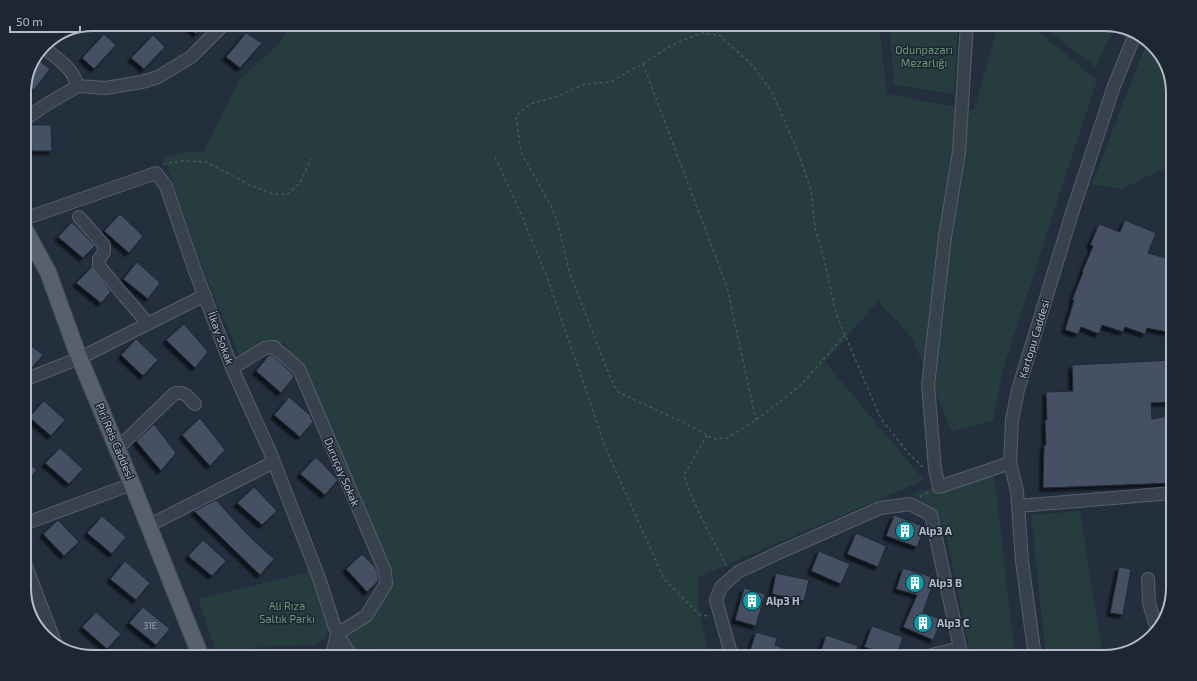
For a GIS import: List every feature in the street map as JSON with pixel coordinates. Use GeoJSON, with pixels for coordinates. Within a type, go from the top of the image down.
{"type":"FeatureCollection","features":[{"type":"Feature","properties":{"kind":"main road","name":"Piri Reis Caddesi"},"geometry":{"type":"LineString","coordinates":[[31,241],[48,272],[80,358],[118,448],[198,650]]}},
{"type":"Feature","properties":{"kind":"street"},"geometry":{"type":"LineString","coordinates":[[31,115],[78,86],[106,88],[142,82],[158,77],[191,57],[217,31]]}},
{"type":"Feature","properties":{"kind":"street"},"geometry":{"type":"LineString","coordinates":[[967,31],[959,152],[945,237],[928,385],[938,481],[1010,463]]}},
{"type":"Feature","properties":{"kind":"street","name":"Kartopu Caddesi"},"geometry":{"type":"LineString","coordinates":[[1034,650],[1022,561],[1017,491],[1010,463],[1012,420],[1018,390],[1072,213],[1114,86],[1133,38]]}},
{"type":"Feature","properties":{"kind":"street"},"geometry":{"type":"LineString","coordinates":[[48,51],[74,74],[78,86]]}},
{"type":"Feature","properties":{"kind":"street"},"geometry":{"type":"LineString","coordinates":[[31,217],[82,201],[110,188],[156,173]]}},
{"type":"Feature","properties":{"kind":"street","name":"İlkay Sokak"},"geometry":{"type":"LineString","coordinates":[[156,173],[166,186],[194,268],[232,368],[274,462],[314,564],[337,634],[347,650]]}},
{"type":"Feature","properties":{"kind":"street"},"geometry":{"type":"LineString","coordinates":[[79,217],[104,245],[104,252],[99,259],[99,266],[148,324]]}},
{"type":"Feature","properties":{"kind":"street"},"geometry":{"type":"LineString","coordinates":[[31,377],[80,358],[205,295]]}},
{"type":"Feature","properties":{"kind":"street","name":"Duruçay Sokak"},"geometry":{"type":"LineString","coordinates":[[232,368],[265,348],[274,347],[299,370],[385,571],[386,584],[366,616],[337,634]]}},
{"type":"Feature","properties":{"kind":"street"},"geometry":{"type":"LineString","coordinates":[[118,448],[175,393],[181,392],[186,394],[195,404]]}},
{"type":"Feature","properties":{"kind":"street"},"geometry":{"type":"LineString","coordinates":[[148,526],[274,462]]}},
{"type":"Feature","properties":{"kind":"street"},"geometry":{"type":"LineString","coordinates":[[31,521],[132,484]]}},
{"type":"Feature","properties":{"kind":"street"},"geometry":{"type":"LineString","coordinates":[[1018,506],[1166,494]]}},
{"type":"Feature","properties":{"kind":"street"},"geometry":{"type":"LineString","coordinates":[[730,650],[716,600],[721,587],[738,572],[880,508],[910,504],[931,515],[960,650]]}},
{"type":"Feature","properties":{"kind":"street"},"geometry":{"type":"LineString","coordinates":[[31,579],[52,634]]}},
{"type":"Feature","properties":{"kind":"street"},"geometry":{"type":"LineString","coordinates":[[1148,579],[1149,603],[1155,623]]}},
{"type":"Feature","properties":{"kind":"street"},"geometry":{"type":"LineString","coordinates":[[333,650],[337,634]]}},
{"type":"Feature","properties":{"kind":"path"},"geometry":{"type":"LineString","coordinates":[[845,335],[800,386],[756,420],[726,438],[714,439],[618,392],[610,377],[569,271],[558,224],[552,208],[521,152],[516,116],[530,104],[559,96],[585,84],[610,82],[643,64],[672,45],[701,33],[719,35],[752,65],[772,92],[797,150],[811,190],[815,227],[824,259],[836,314],[845,335],[880,419],[910,455],[938,481],[922,495],[919,501]]}},
{"type":"Feature","properties":{"kind":"path"},"geometry":{"type":"LineString","coordinates":[[643,64],[727,287],[756,420]]}},
{"type":"Feature","properties":{"kind":"path"},"geometry":{"type":"LineString","coordinates":[[495,157],[522,214],[547,277],[606,449],[664,579],[700,615],[721,618]]}},
{"type":"Feature","properties":{"kind":"path"},"geometry":{"type":"LineString","coordinates":[[156,173],[161,165],[181,161],[206,162],[267,192],[273,194],[288,194],[300,183],[311,159]]}},
{"type":"Feature","properties":{"kind":"path"},"geometry":{"type":"LineString","coordinates":[[707,435],[684,475],[689,492],[732,578]]}},
{"type":"Feature","properties":{"kind":"green space"},"geometry":{"type":"Polygon","coordinates":[[[288,31],[880,31],[887,94],[974,110],[996,31],[1038,31],[1097,80],[1004,366],[993,420],[952,432],[912,338],[878,301],[825,362],[924,480],[699,577],[698,606],[708,650],[376,650],[374,648],[333,650],[337,634],[366,616],[386,584],[307,377],[285,343],[271,342],[239,355],[203,270],[178,196],[163,158],[185,152],[204,151],[239,80],[276,46],[288,31]]]}},
{"type":"Feature","properties":{"kind":"green space","name":"Odunpazarı Mezarlığı"},"geometry":{"type":"Polygon","coordinates":[[[890,31],[958,31],[954,94],[894,85],[890,31]]]}},
{"type":"Feature","properties":{"kind":"green space"},"geometry":{"type":"Polygon","coordinates":[[[1049,31],[1112,32],[1096,67],[1049,31]]]}},
{"type":"Feature","properties":{"kind":"green space"},"geometry":{"type":"Polygon","coordinates":[[[1145,47],[1158,62],[1164,77],[1166,89],[1166,167],[1122,189],[1092,184],[1145,47]]]}},
{"type":"Feature","properties":{"kind":"green space"},"geometry":{"type":"Polygon","coordinates":[[[994,470],[1014,650],[970,650],[946,535],[932,508],[911,494],[994,470]]]}},
{"type":"Feature","properties":{"kind":"green space"},"geometry":{"type":"Polygon","coordinates":[[[1080,511],[1102,650],[1045,650],[1031,515],[1080,511]]]}},
{"type":"Feature","properties":{"kind":"green space","name":"Ali Rıza Saltık Parkı"},"geometry":{"type":"Polygon","coordinates":[[[310,572],[329,623],[326,637],[314,645],[270,646],[242,650],[215,650],[198,599],[310,572]]]}},
{"type":"Feature","properties":{"kind":"building"},"geometry":{"type":"Polygon","coordinates":[[[246,33],[262,43],[240,68],[226,57],[246,33]]]}},
{"type":"Feature","properties":{"kind":"building"},"geometry":{"type":"Polygon","coordinates":[[[104,34],[116,45],[94,69],[82,58],[104,34]]]}},
{"type":"Feature","properties":{"kind":"building"},"geometry":{"type":"Polygon","coordinates":[[[153,35],[165,47],[144,69],[131,58],[153,35]]]}},
{"type":"Feature","properties":{"kind":"building"},"geometry":{"type":"Polygon","coordinates":[[[40,61],[50,69],[34,90],[31,88],[32,81],[40,61]]]}},
{"type":"Feature","properties":{"kind":"building"},"geometry":{"type":"Polygon","coordinates":[[[31,125],[51,125],[52,151],[32,151],[31,125]]]}},
{"type":"Feature","properties":{"kind":"building"},"geometry":{"type":"Polygon","coordinates":[[[120,214],[143,236],[129,253],[104,231],[120,214]]]}},
{"type":"Feature","properties":{"kind":"building"},"geometry":{"type":"Polygon","coordinates":[[[1125,220],[1156,233],[1148,253],[1166,258],[1166,332],[1147,328],[1145,334],[1125,327],[1123,332],[1102,325],[1099,334],[1081,327],[1078,334],[1065,330],[1074,300],[1072,300],[1093,246],[1090,245],[1099,224],[1120,232],[1125,220]]]}},
{"type":"Feature","properties":{"kind":"building"},"geometry":{"type":"Polygon","coordinates":[[[72,222],[95,246],[83,258],[58,237],[72,222]]]}},
{"type":"Feature","properties":{"kind":"building"},"geometry":{"type":"Polygon","coordinates":[[[137,262],[160,283],[148,299],[123,279],[137,262]]]}},
{"type":"Feature","properties":{"kind":"building"},"geometry":{"type":"Polygon","coordinates":[[[92,267],[111,292],[101,303],[76,283],[92,267]]]}},
{"type":"Feature","properties":{"kind":"building"},"geometry":{"type":"Polygon","coordinates":[[[184,324],[208,352],[195,368],[166,340],[184,324]]]}},
{"type":"Feature","properties":{"kind":"building"},"geometry":{"type":"Polygon","coordinates":[[[136,339],[158,360],[143,376],[121,355],[136,339]]]}},
{"type":"Feature","properties":{"kind":"building"},"geometry":{"type":"Polygon","coordinates":[[[31,346],[43,355],[31,369],[31,346]]]}},
{"type":"Feature","properties":{"kind":"building"},"geometry":{"type":"Polygon","coordinates":[[[269,355],[272,355],[293,374],[294,377],[281,393],[256,371],[269,355]]]}},
{"type":"Feature","properties":{"kind":"building"},"geometry":{"type":"Polygon","coordinates":[[[1166,360],[1166,402],[1151,403],[1152,419],[1166,416],[1166,483],[1043,488],[1044,445],[1046,445],[1045,420],[1047,420],[1046,392],[1073,391],[1072,365],[1166,360]]]}},
{"type":"Feature","properties":{"kind":"building"},"geometry":{"type":"Polygon","coordinates":[[[289,397],[310,415],[313,422],[300,437],[274,415],[289,397]]]}},
{"type":"Feature","properties":{"kind":"building"},"geometry":{"type":"Polygon","coordinates":[[[44,401],[65,420],[51,436],[31,419],[31,415],[44,401]]]}},
{"type":"Feature","properties":{"kind":"building"},"geometry":{"type":"Polygon","coordinates":[[[200,418],[225,450],[210,466],[182,435],[200,418]]]}},
{"type":"Feature","properties":{"kind":"building"},"geometry":{"type":"Polygon","coordinates":[[[154,424],[176,453],[161,471],[136,441],[154,424]]]}},
{"type":"Feature","properties":{"kind":"building"},"geometry":{"type":"Polygon","coordinates":[[[60,448],[83,469],[69,484],[45,463],[60,448]]]}},
{"type":"Feature","properties":{"kind":"building"},"geometry":{"type":"Polygon","coordinates":[[[316,457],[338,480],[325,495],[300,474],[316,457]]]}},
{"type":"Feature","properties":{"kind":"building"},"geometry":{"type":"Polygon","coordinates":[[[31,465],[37,470],[31,477],[31,465]]]}},
{"type":"Feature","properties":{"kind":"building"},"geometry":{"type":"Polygon","coordinates":[[[254,487],[277,511],[262,525],[237,503],[254,487]]]}},
{"type":"Feature","properties":{"kind":"building"},"geometry":{"type":"Polygon","coordinates":[[[216,500],[249,536],[274,559],[260,575],[194,511],[216,500]]]}},
{"type":"Feature","properties":{"kind":"building","name":"Alp3 A"},"geometry":{"type":"Polygon","coordinates":[[[894,515],[925,527],[917,547],[886,536],[894,515]]]}},
{"type":"Feature","properties":{"kind":"building"},"geometry":{"type":"Polygon","coordinates":[[[102,516],[126,537],[112,554],[87,533],[102,516]]]}},
{"type":"Feature","properties":{"kind":"building"},"geometry":{"type":"Polygon","coordinates":[[[58,520],[79,542],[64,556],[43,534],[58,520]]]}},
{"type":"Feature","properties":{"kind":"building"},"geometry":{"type":"Polygon","coordinates":[[[856,533],[886,546],[878,567],[847,554],[856,533]]]}},
{"type":"Feature","properties":{"kind":"building"},"geometry":{"type":"Polygon","coordinates":[[[203,540],[226,561],[212,576],[188,556],[203,540]]]}},
{"type":"Feature","properties":{"kind":"building"},"geometry":{"type":"Polygon","coordinates":[[[819,551],[850,564],[841,584],[811,571],[819,551]]]}},
{"type":"Feature","properties":{"kind":"building"},"geometry":{"type":"Polygon","coordinates":[[[362,554],[375,567],[378,573],[378,581],[367,592],[346,569],[362,554]]]}},
{"type":"Feature","properties":{"kind":"building"},"geometry":{"type":"Polygon","coordinates":[[[125,561],[150,583],[136,600],[110,579],[125,561]]]}},
{"type":"Feature","properties":{"kind":"building"},"geometry":{"type":"Polygon","coordinates":[[[1119,567],[1131,569],[1123,615],[1110,613],[1119,567]]]}},
{"type":"Feature","properties":{"kind":"building"},"geometry":{"type":"Polygon","coordinates":[[[903,568],[935,578],[923,612],[942,620],[933,640],[903,627],[917,595],[896,589],[903,568]]]}},
{"type":"Feature","properties":{"kind":"building"},"geometry":{"type":"Polygon","coordinates":[[[776,573],[809,580],[804,601],[772,594],[776,573]]]}},
{"type":"Feature","properties":{"kind":"building","name":"Alp3 H"},"geometry":{"type":"Polygon","coordinates":[[[744,588],[765,594],[756,626],[735,620],[744,588]]]}},
{"type":"Feature","properties":{"kind":"building"},"geometry":{"type":"Polygon","coordinates":[[[143,607],[170,629],[156,645],[129,623],[143,607]]]}},
{"type":"Feature","properties":{"kind":"building"},"geometry":{"type":"Polygon","coordinates":[[[96,612],[121,634],[107,649],[82,627],[96,612]]]}},
{"type":"Feature","properties":{"kind":"building"},"geometry":{"type":"Polygon","coordinates":[[[872,626],[903,637],[898,650],[874,650],[864,647],[872,626]]]}},
{"type":"Feature","properties":{"kind":"building"},"geometry":{"type":"Polygon","coordinates":[[[756,632],[777,638],[775,645],[788,650],[750,650],[756,632]]]}},
{"type":"Feature","properties":{"kind":"building"},"geometry":{"type":"Polygon","coordinates":[[[826,635],[858,646],[857,650],[821,650],[826,635]]]}},
{"type":"Feature","properties":{"kind":"place","name":"Alp3 A"},"geometry":{"type":"Point","coordinates":[905,531]}},
{"type":"Feature","properties":{"kind":"place","name":"Alp3 B"},"geometry":{"type":"Point","coordinates":[915,583]}},
{"type":"Feature","properties":{"kind":"place","name":"Alp3 H"},"geometry":{"type":"Point","coordinates":[752,601]}},
{"type":"Feature","properties":{"kind":"place","name":"Alp3 C"},"geometry":{"type":"Point","coordinates":[923,623]}}]}
